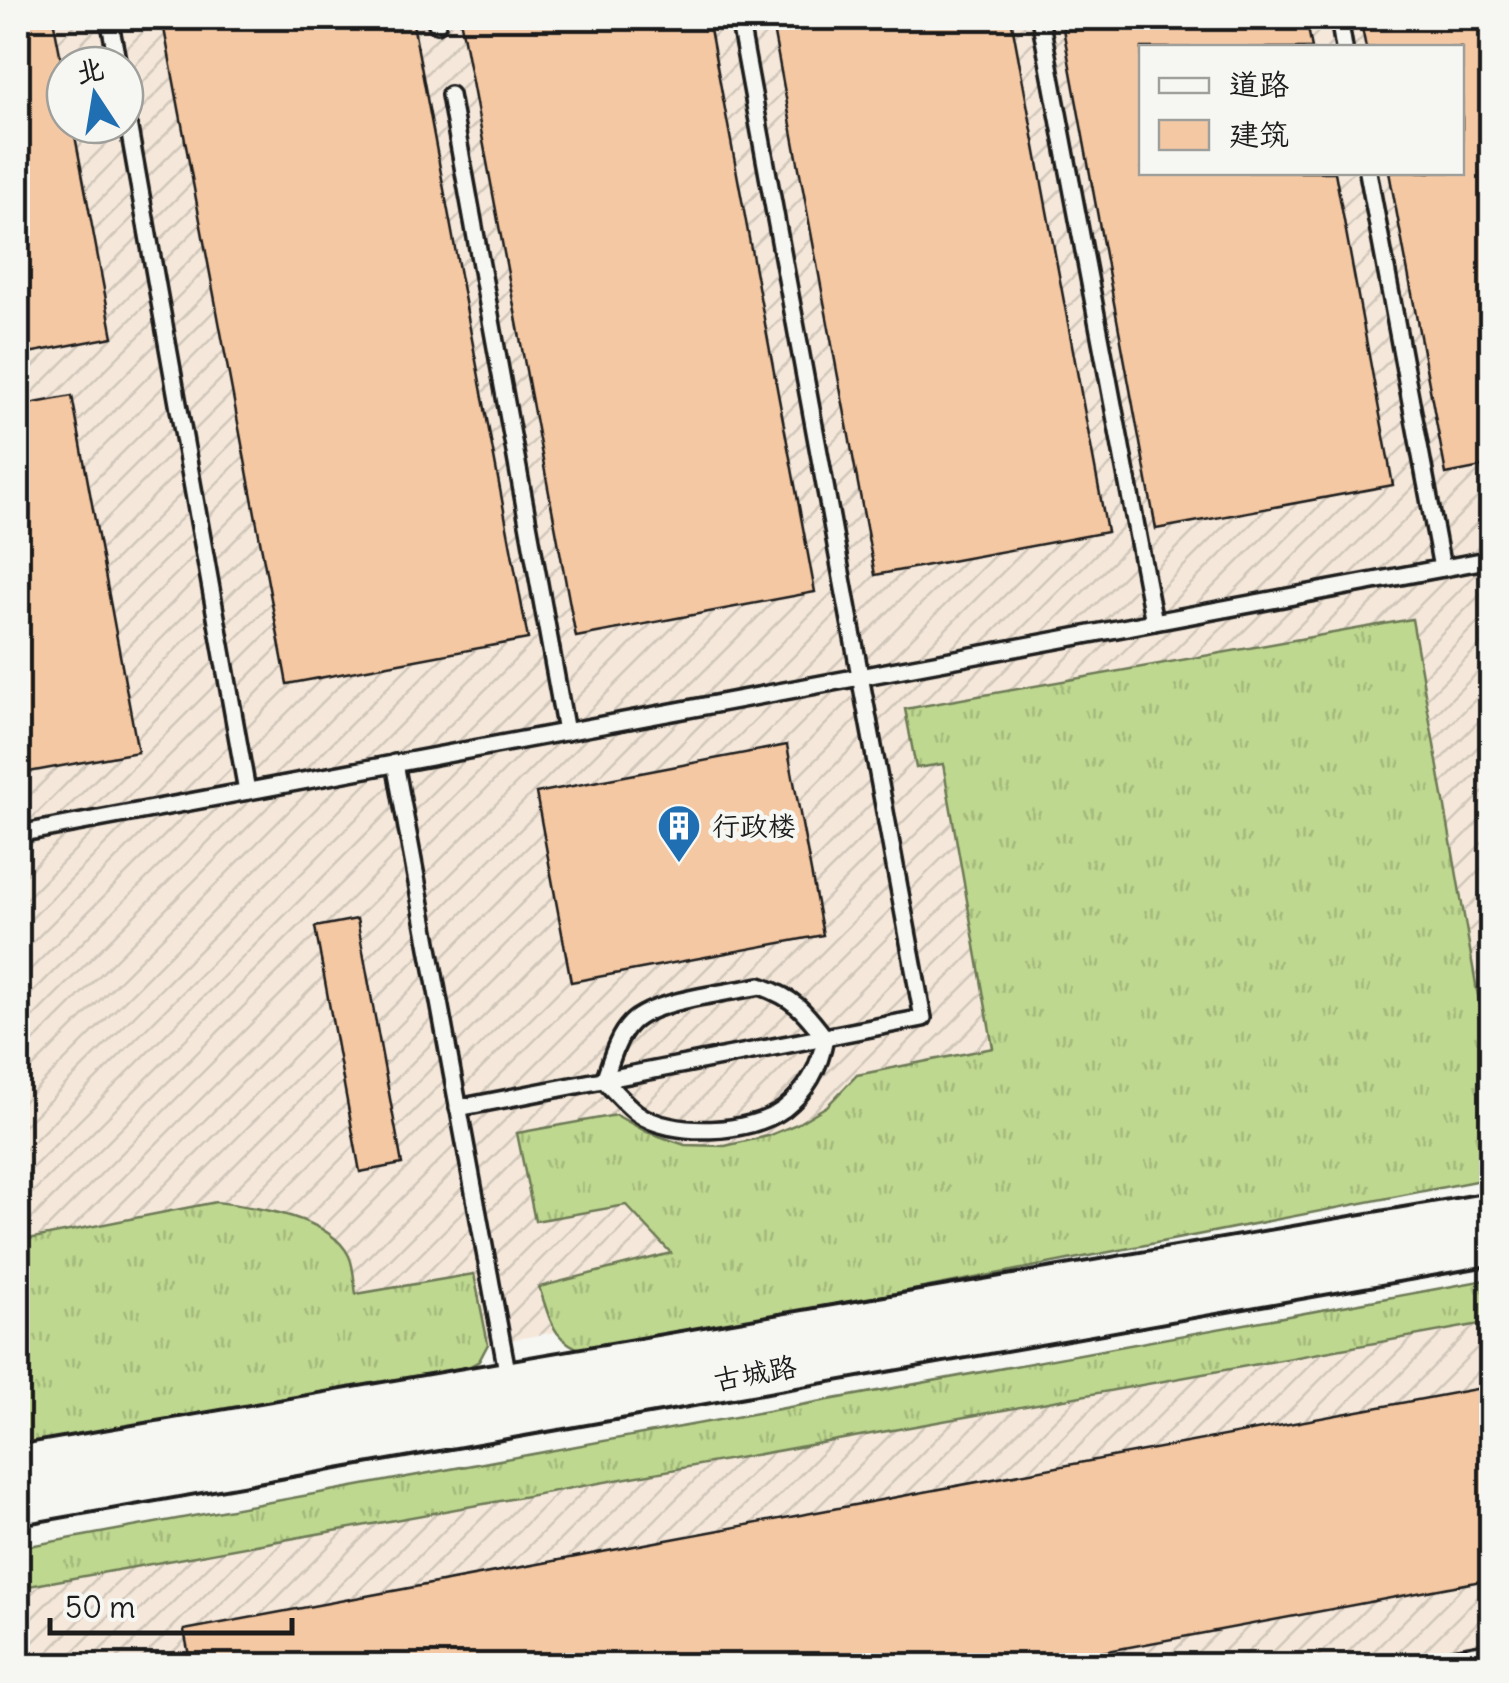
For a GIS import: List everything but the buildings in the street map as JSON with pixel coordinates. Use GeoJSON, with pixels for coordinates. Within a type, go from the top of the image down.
{"type":"FeatureCollection","features":[{"type":"Feature","properties":{"kind":"main road","name":"古城路"},"geometry":{"type":"LineString","coordinates":[[18,1503],[512,1399],[1492,1214]]}},
{"type":"Feature","properties":{"kind":"main road","name":"古城路"},"geometry":{"type":"LineString","coordinates":[[18,1467],[512,1399],[1492,1243]]}},
{"type":"Feature","properties":{"kind":"lane"},"geometry":{"type":"LineString","coordinates":[[109,18],[114,45]]}},
{"type":"Feature","properties":{"kind":"lane"},"geometry":{"type":"LineString","coordinates":[[458,1108],[923,1018],[739,18]]}},
{"type":"Feature","properties":{"kind":"lane"},"geometry":{"type":"LineString","coordinates":[[1040,18],[1154,622]]}},
{"type":"Feature","properties":{"kind":"lane"},"geometry":{"type":"LineString","coordinates":[[1338,18],[1343,45]]}},
{"type":"Feature","properties":{"kind":"lane"},"geometry":{"type":"LineString","coordinates":[[450,96],[566,732]]}},
{"type":"Feature","properties":{"kind":"lane"},"geometry":{"type":"LineString","coordinates":[[132,145],[247,790]]}},
{"type":"Feature","properties":{"kind":"lane"},"geometry":{"type":"LineString","coordinates":[[1369,175],[1442,568]]}},
{"type":"Feature","properties":{"kind":"lane"},"geometry":{"type":"LineString","coordinates":[[18,834],[1492,559]]}},
{"type":"Feature","properties":{"kind":"lane"},"geometry":{"type":"LineString","coordinates":[[394,763],[512,1399]]}},
{"type":"Feature","properties":{"kind":"lane"},"geometry":{"type":"LineString","coordinates":[[760,986],[784,994],[804,1010],[825,1038],[820,1064],[804,1089],[781,1111],[749,1124],[703,1132],[668,1126],[638,1114],[604,1080],[617,1045],[632,1022],[654,1010],[760,986]]}},
{"type":"Feature","properties":{"kind":"lane"},"geometry":{"type":"LineString","coordinates":[[1409,1666],[1492,1650]]}},
{"type":"Feature","properties":{"kind":"shaded area"},"geometry":{"type":"Polygon","coordinates":[[[18,18],[1491,18],[1491,1163],[18,1429],[18,18]]]}},
{"type":"Feature","properties":{"kind":"shaded area"},"geometry":{"type":"Polygon","coordinates":[[[1491,1322],[1491,1665],[18,1665],[18,1588],[1491,1322]]]}},
{"type":"Feature","properties":{"kind":"green space"},"geometry":{"type":"Polygon","coordinates":[[[1412,619],[1491,1070],[1491,1178],[589,1353],[560,1336],[539,1287],[671,1253],[626,1205],[535,1221],[517,1133],[616,1115],[647,1132],[685,1145],[725,1146],[768,1136],[797,1124],[827,1106],[857,1075],[993,1048],[943,764],[916,768],[905,709],[1412,619]]]}},
{"type":"Feature","properties":{"kind":"green space"},"geometry":{"type":"Polygon","coordinates":[[[216,1202],[290,1216],[326,1231],[349,1256],[356,1294],[474,1274],[488,1344],[479,1361],[458,1373],[18,1449],[18,1241],[216,1202]]]}},
{"type":"Feature","properties":{"kind":"green space"},"geometry":{"type":"Polygon","coordinates":[[[1491,1279],[1491,1322],[18,1588],[18,1548],[1491,1279]]]}},
{"type":"Feature","properties":{"kind":"place","name":"行政楼"},"geometry":{"type":"Point","coordinates":[679,864]}}]}
